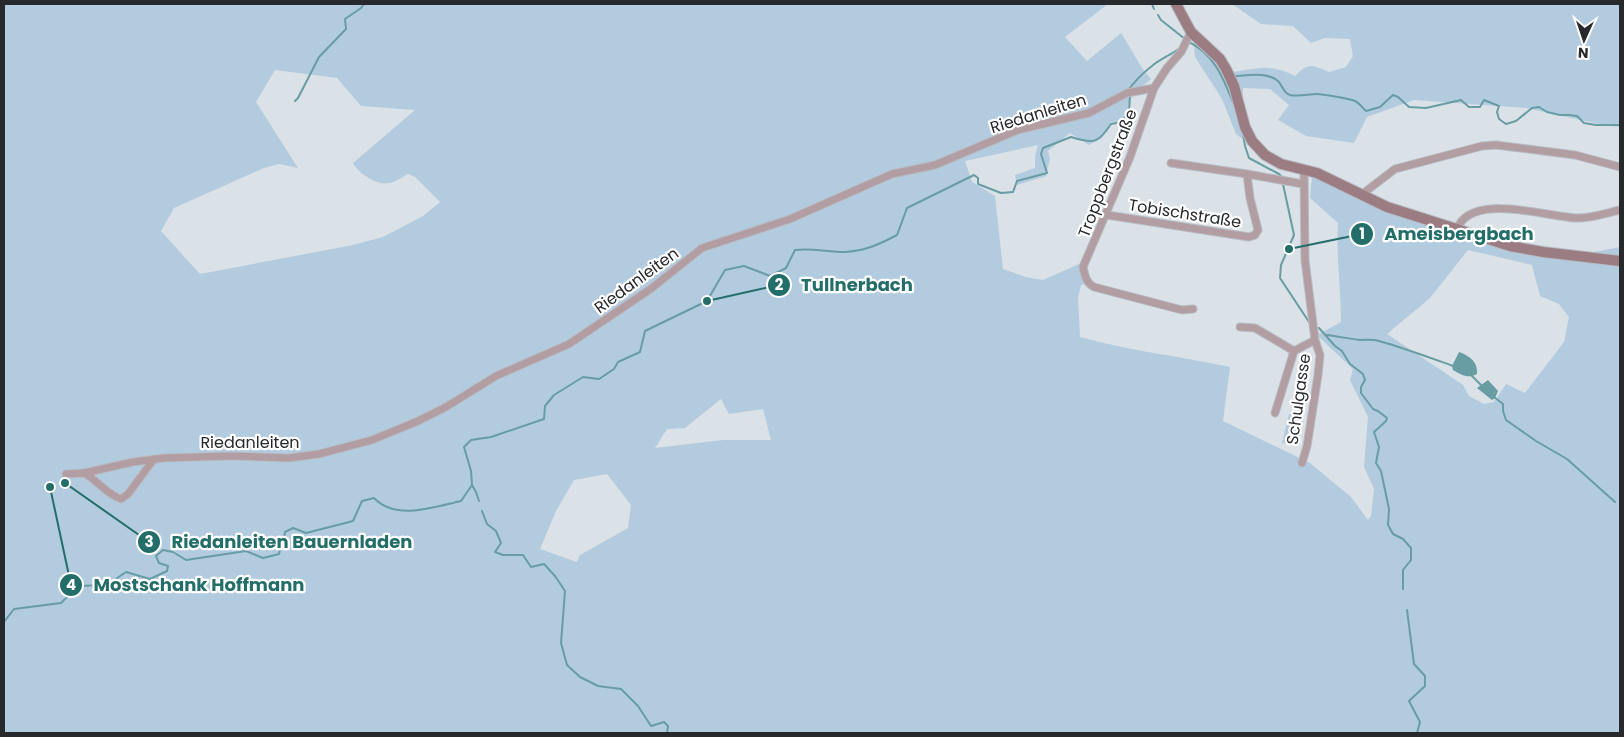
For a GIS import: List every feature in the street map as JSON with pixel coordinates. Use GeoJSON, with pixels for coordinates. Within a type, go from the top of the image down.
{"type":"FeatureCollection","features":[{"type":"Feature","properties":{"kind":"street"},"geometry":{"type":"LineString","coordinates":[[1176,4],[1190,35],[1220,59],[1230,76],[1245,126],[1252,141],[1265,155],[1281,164],[1317,173],[1387,207],[1510,246],[1620,261]]}},
{"type":"Feature","properties":{"kind":"street"},"geometry":{"type":"LineString","coordinates":[[1154,88],[1184,47],[1190,35]]}},
{"type":"Feature","properties":{"kind":"street","name":"Riedanleiten"},"geometry":{"type":"LineString","coordinates":[[66,474],[84,473],[154,459],[231,456],[289,458],[348,447],[386,435],[439,410],[496,376],[569,344],[645,293],[702,248],[790,219],[892,174],[935,165],[1018,130],[1089,113],[1130,92],[1154,88]]}},
{"type":"Feature","properties":{"kind":"street","name":"Troppbergstraße"},"geometry":{"type":"LineString","coordinates":[[1154,88],[1107,215],[1083,267],[1086,280],[1094,287],[1182,310],[1193,309]]}},
{"type":"Feature","properties":{"kind":"street"},"geometry":{"type":"LineString","coordinates":[[1361,195],[1395,169],[1482,146],[1496,145],[1575,155],[1620,167]]}},
{"type":"Feature","properties":{"kind":"street"},"geometry":{"type":"LineString","coordinates":[[1172,163],[1303,184]]}},
{"type":"Feature","properties":{"kind":"street","name":"Schulgasse"},"geometry":{"type":"LineString","coordinates":[[1302,463],[1320,355],[1316,340],[1305,260],[1303,235],[1304,170]]}},
{"type":"Feature","properties":{"kind":"street","name":"Tobischstraße"},"geometry":{"type":"LineString","coordinates":[[1107,215],[1249,237],[1258,230],[1250,198],[1247,174]]}},
{"type":"Feature","properties":{"kind":"street"},"geometry":{"type":"LineString","coordinates":[[1457,229],[1466,215],[1496,207],[1576,218],[1620,210]]}},
{"type":"Feature","properties":{"kind":"street","name":"Schulgasse"},"geometry":{"type":"LineString","coordinates":[[1240,327],[1255,328],[1294,351]]}},
{"type":"Feature","properties":{"kind":"street","name":"Schulgasse"},"geometry":{"type":"LineString","coordinates":[[1275,413],[1294,351],[1316,340]]}},
{"type":"Feature","properties":{"kind":"street"},"geometry":{"type":"LineString","coordinates":[[84,473],[111,494],[121,499],[128,494],[154,459]]}},
{"type":"Feature","properties":{"kind":"shaded area"},"geometry":{"type":"Polygon","coordinates":[[[4,4],[1108,4],[1065,37],[1087,61],[1121,33],[1151,79],[1131,98],[1126,117],[1123,120],[1111,122],[1102,138],[1089,145],[1070,133],[1048,151],[1050,159],[1046,176],[1017,185],[1015,175],[1035,168],[1035,156],[1038,145],[965,161],[972,182],[995,196],[1003,269],[1026,277],[1043,280],[1079,264],[1085,284],[1081,285],[1078,297],[1080,337],[1117,346],[1230,367],[1223,421],[1310,463],[1351,497],[1368,520],[1371,516],[1374,489],[1364,467],[1368,417],[1350,380],[1353,369],[1317,335],[1341,322],[1341,310],[1338,223],[1310,198],[1312,177],[1512,243],[1583,254],[1620,247],[1620,733],[4,733],[4,4]],[[275,70],[256,102],[298,168],[279,164],[264,168],[174,208],[161,231],[200,274],[353,245],[383,237],[423,216],[440,202],[415,177],[408,174],[397,181],[379,183],[363,175],[353,163],[415,110],[361,106],[337,78],[275,70]],[[1468,250],[1430,298],[1387,334],[1463,385],[1469,396],[1484,404],[1494,402],[1506,384],[1525,393],[1564,342],[1569,317],[1559,304],[1540,296],[1532,265],[1468,250]],[[721,399],[685,428],[667,429],[655,448],[723,440],[771,440],[763,409],[729,414],[721,399]],[[607,474],[574,480],[556,511],[540,549],[577,562],[580,555],[628,528],[631,505],[607,474]]]}},
{"type":"Feature","properties":{"kind":"shaded area"},"geometry":{"type":"Polygon","coordinates":[[[1232,4],[1620,4],[1620,127],[1526,108],[1414,100],[1367,117],[1354,143],[1306,136],[1278,120],[1289,105],[1270,89],[1243,88],[1243,109],[1255,137],[1248,143],[1236,134],[1222,99],[1195,57],[1193,30],[1224,58],[1233,72],[1272,68],[1295,76],[1304,68],[1311,66],[1329,72],[1346,67],[1353,56],[1350,39],[1325,38],[1311,43],[1293,26],[1261,24],[1232,4]]]}},
{"type":"Feature","properties":{"kind":"shaded area"},"geometry":{"type":"Polygon","coordinates":[[[1459,352],[1467,355],[1475,363],[1477,374],[1462,375],[1453,370],[1452,366],[1459,352]]]}},
{"type":"Feature","properties":{"kind":"shaded area"},"geometry":{"type":"Polygon","coordinates":[[[1488,380],[1498,391],[1492,400],[1477,388],[1488,380]]]}},
{"type":"Feature","properties":{"kind":"shaded area"},"geometry":{"type":"Polygon","coordinates":[[[1289,414],[1304,418],[1297,446],[1282,443],[1289,414]]]}},
{"type":"Feature","properties":{"kind":"waterway"},"geometry":{"type":"LineString","coordinates":[[295,101],[319,57],[346,29],[345,19],[364,4]]}},
{"type":"Feature","properties":{"kind":"waterway"},"geometry":{"type":"LineString","coordinates":[[1152,4],[1154,9]]}},
{"type":"Feature","properties":{"kind":"waterway"},"geometry":{"type":"LineString","coordinates":[[1158,15],[1161,20],[1185,39]]}},
{"type":"Feature","properties":{"kind":"waterway"},"geometry":{"type":"LineString","coordinates":[[1189,42],[1205,53],[1217,68],[1233,102]]}},
{"type":"Feature","properties":{"kind":"waterway"},"geometry":{"type":"LineString","coordinates":[[1129,90],[1149,68],[1180,48]]}},
{"type":"Feature","properties":{"kind":"waterway"},"geometry":{"type":"LineString","coordinates":[[1233,76],[1268,76],[1278,81],[1284,91],[1290,95],[1317,94],[1348,99],[1356,102],[1366,111],[1380,107],[1393,95],[1409,107],[1426,108],[1461,100],[1469,107],[1480,107],[1484,100],[1499,106],[1497,112],[1499,119],[1506,124],[1516,121],[1532,108],[1539,107],[1547,112],[1577,116],[1584,123],[1620,125]]}},
{"type":"Feature","properties":{"kind":"waterway"},"geometry":{"type":"LineString","coordinates":[[284,538],[285,532],[293,528],[306,533],[353,521],[362,501],[374,498],[383,505],[404,511],[427,509],[461,501],[472,485],[471,471],[464,447],[471,440],[491,437],[544,419],[545,406],[554,395],[583,377],[599,379],[614,369],[618,362],[640,352],[645,331],[707,301],[725,270],[744,266],[770,276],[786,268],[795,250],[808,249],[845,252],[872,246],[897,235],[907,208],[974,175],[978,178],[978,184],[1001,193],[1013,192],[1017,181],[1047,173],[1041,154],[1043,148],[1071,137],[1085,141],[1094,141],[1111,124],[1121,122],[1129,113],[1130,95]]}},
{"type":"Feature","properties":{"kind":"waterway"},"geometry":{"type":"LineString","coordinates":[[1243,133],[1249,158],[1283,178]]}},
{"type":"Feature","properties":{"kind":"waterway"},"geometry":{"type":"LineString","coordinates":[[1283,184],[1294,235],[1281,265],[1280,278],[1309,322]]}},
{"type":"Feature","properties":{"kind":"waterway"},"geometry":{"type":"LineString","coordinates":[[1319,328],[1342,351],[1350,364],[1363,374],[1365,380],[1361,387],[1361,393],[1373,409],[1387,418],[1374,432],[1379,447],[1376,463],[1381,471],[1389,509],[1388,525],[1393,534],[1403,539],[1411,548],[1411,560],[1403,570],[1403,589]]}},
{"type":"Feature","properties":{"kind":"waterway"},"geometry":{"type":"LineString","coordinates":[[1326,335],[1360,340],[1377,340],[1453,366]]}},
{"type":"Feature","properties":{"kind":"waterway"},"geometry":{"type":"LineString","coordinates":[[1472,376],[1483,387]]}},
{"type":"Feature","properties":{"kind":"waterway"},"geometry":{"type":"LineString","coordinates":[[1494,397],[1503,404],[1506,420],[1536,441],[1567,459],[1615,502]]}},
{"type":"Feature","properties":{"kind":"waterway"},"geometry":{"type":"LineString","coordinates":[[472,485],[479,501]]}},
{"type":"Feature","properties":{"kind":"waterway"},"geometry":{"type":"LineString","coordinates":[[482,511],[487,524],[496,531],[501,543],[495,552],[503,555],[523,555],[531,567],[544,564],[565,591],[561,643],[567,665],[580,677],[598,686],[621,689],[638,706],[651,726],[664,722],[668,726],[667,733]]}},
{"type":"Feature","properties":{"kind":"waterway"},"geometry":{"type":"LineString","coordinates":[[4,622],[14,609],[61,603],[78,586],[107,585],[126,572],[150,579],[167,571],[168,566],[159,563],[156,556],[163,550],[173,552],[186,560],[246,551],[263,558],[279,554],[281,546]]}},
{"type":"Feature","properties":{"kind":"waterway"},"geometry":{"type":"LineString","coordinates":[[1407,610],[1414,664],[1425,676],[1425,686],[1409,701],[1420,722],[1417,733]]}},
{"type":"Feature","properties":{"kind":"place","name":"Ameisbergbach"},"geometry":{"type":"Point","coordinates":[1289,249]}},
{"type":"Feature","properties":{"kind":"place","name":"Tullnerbach"},"geometry":{"type":"Point","coordinates":[707,301]}},
{"type":"Feature","properties":{"kind":"place","name":"Riedanleiten Bauernladen"},"geometry":{"type":"Point","coordinates":[65,483]}},
{"type":"Feature","properties":{"kind":"place","name":"Mostschank Hoffmann"},"geometry":{"type":"Point","coordinates":[50,487]}}]}
